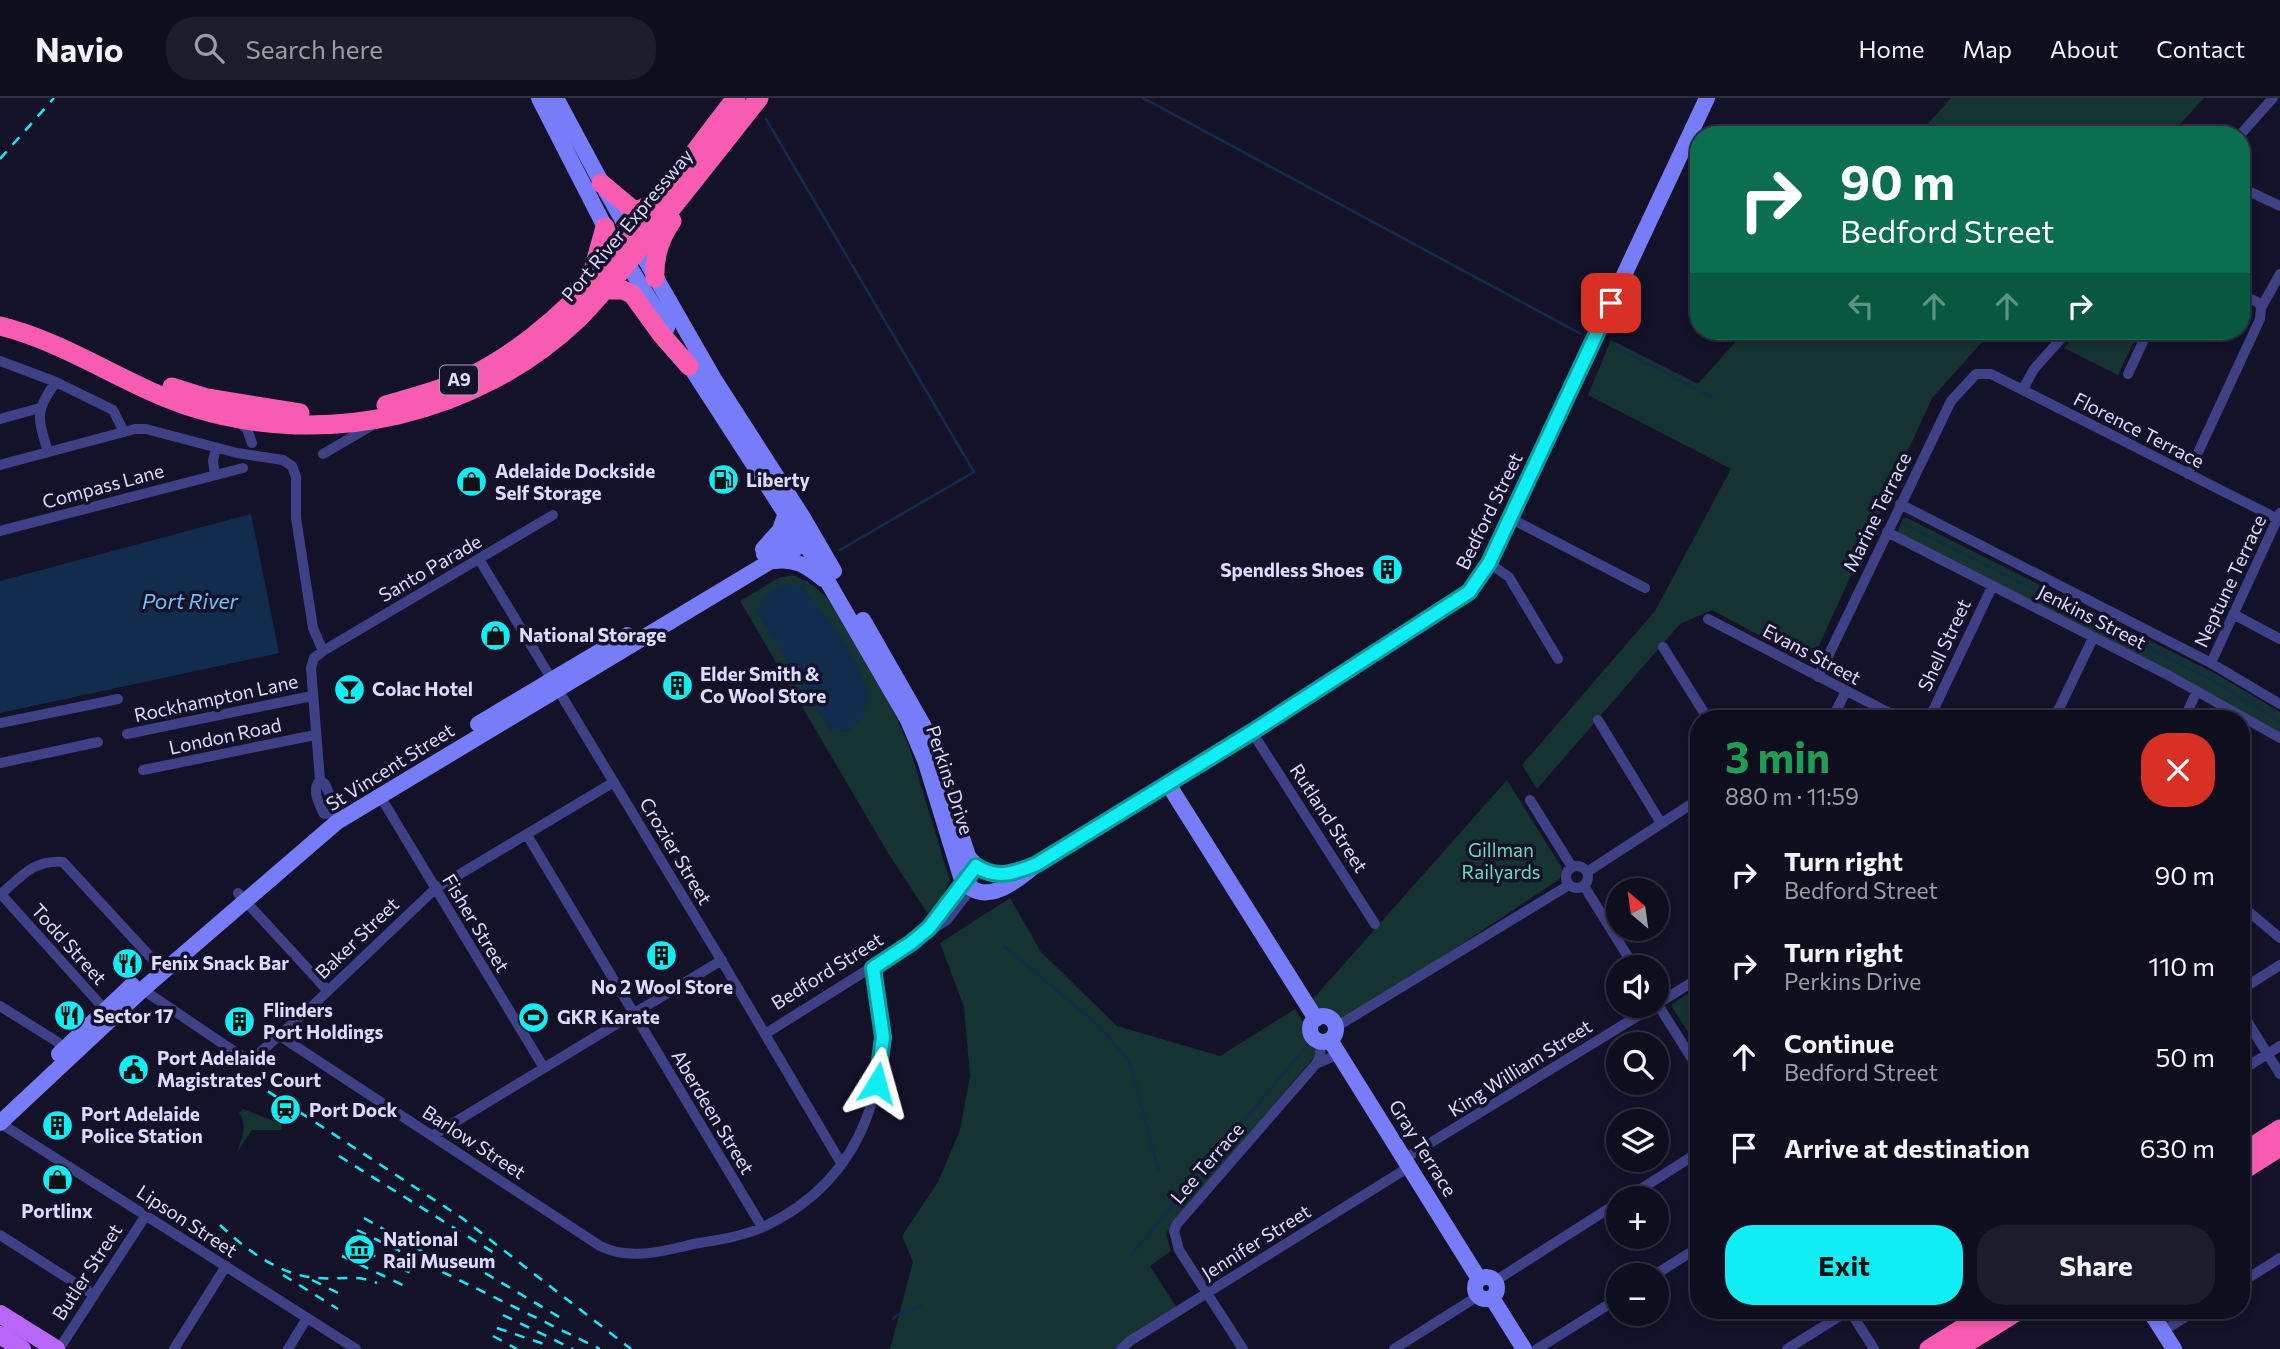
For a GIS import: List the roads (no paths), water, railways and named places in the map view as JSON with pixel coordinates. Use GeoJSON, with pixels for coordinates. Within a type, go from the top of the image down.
{"type":"FeatureCollection","features":[{"type":"Feature","properties":{"kind":"highway","name":"Port River Expressway"},"geometry":{"type":"LineString","coordinates":[[629,250],[660,199],[736,98]]}},
{"type":"Feature","properties":{"kind":"highway","name":"Port River Expressway"},"geometry":{"type":"LineString","coordinates":[[0,326],[56,345],[158,396],[237,419],[299,425],[346,424],[427,408],[470,391],[517,366],[575,321],[598,286],[709,162],[759,98]]}},
{"type":"Feature","properties":{"kind":"highway"},"geometry":{"type":"LineString","coordinates":[[655,278],[655,259],[665,230],[704,177],[709,162]]}},
{"type":"Feature","properties":{"kind":"highway"},"geometry":{"type":"LineString","coordinates":[[600,182],[632,209],[639,210],[660,199]]}},
{"type":"Feature","properties":{"kind":"highway"},"geometry":{"type":"LineString","coordinates":[[606,227],[593,267],[598,286],[632,294],[661,334],[690,366]]}},
{"type":"Feature","properties":{"kind":"highway","name":"Port River Expressway"},"geometry":{"type":"LineString","coordinates":[[0,314],[30,321],[100,352],[158,382],[207,398],[294,412],[345,411],[381,406],[415,397],[470,376],[508,355],[598,286]]}},
{"type":"Feature","properties":{"kind":"highway"},"geometry":{"type":"LineString","coordinates":[[2250,1148],[2280,1129]]}},
{"type":"Feature","properties":{"kind":"highway"},"geometry":{"type":"LineString","coordinates":[[2250,1166],[2280,1147]]}},
{"type":"Feature","properties":{"kind":"highway"},"geometry":{"type":"LineString","coordinates":[[1929,1349],[1977,1319]]}},
{"type":"Feature","properties":{"kind":"highway"},"geometry":{"type":"LineString","coordinates":[[1957,1349],[2005,1319]]}},
{"type":"Feature","properties":{"kind":"main road"},"geometry":{"type":"LineString","coordinates":[[0,1314],[57,1349]]}},
{"type":"Feature","properties":{"kind":"main road"},"geometry":{"type":"LineString","coordinates":[[0,1335],[22,1349]]}},
{"type":"Feature","properties":{"kind":"street","name":"Perkins Drive"},"geometry":{"type":"LineString","coordinates":[[539,98],[606,227],[655,278],[715,379],[915,736],[955,861],[968,885]]}},
{"type":"Feature","properties":{"kind":"street","name":"Perkins Drive"},"geometry":{"type":"LineString","coordinates":[[556,98],[600,182],[629,250],[690,366],[786,513],[805,537],[923,723],[963,847],[976,866]]}},
{"type":"Feature","properties":{"kind":"street","name":"Bedford Street"},"geometry":{"type":"LineString","coordinates":[[1694,126],[1707,98]]}},
{"type":"Feature","properties":{"kind":"street"},"geometry":{"type":"LineString","coordinates":[[2248,126],[2273,98]]}},
{"type":"Feature","properties":{"kind":"street","name":"Bedford Street"},"geometry":{"type":"LineString","coordinates":[[1037,864],[1252,732],[1466,595],[1478,583],[1690,134]]}},
{"type":"Feature","properties":{"kind":"street"},"geometry":{"type":"LineString","coordinates":[[2250,192],[2280,206]]}},
{"type":"Feature","properties":{"kind":"street"},"geometry":{"type":"LineString","coordinates":[[2188,474],[2260,319],[2261,308],[2280,274]]}},
{"type":"Feature","properties":{"kind":"street"},"geometry":{"type":"LineString","coordinates":[[2250,299],[2259,303],[2261,308]]}},
{"type":"Feature","properties":{"kind":"street"},"geometry":{"type":"LineString","coordinates":[[2023,389],[2034,369],[2060,340]]}},
{"type":"Feature","properties":{"kind":"street"},"geometry":{"type":"LineString","coordinates":[[2128,374],[2144,340]]}},
{"type":"Feature","properties":{"kind":"street"},"geometry":{"type":"LineString","coordinates":[[0,361],[57,382],[113,410],[124,432]]}},
{"type":"Feature","properties":{"kind":"street","name":"Florence Terrace"},"geometry":{"type":"LineString","coordinates":[[1982,373],[1991,374],[2023,389],[2279,518]]}},
{"type":"Feature","properties":{"kind":"street","name":"Marine Terrace"},"geometry":{"type":"LineString","coordinates":[[1818,677],[1951,401],[1970,378],[1982,373]]}},
{"type":"Feature","properties":{"kind":"street"},"geometry":{"type":"LineString","coordinates":[[48,452],[40,424],[40,408],[57,382]]}},
{"type":"Feature","properties":{"kind":"street"},"geometry":{"type":"LineString","coordinates":[[0,419],[40,408]]}},
{"type":"Feature","properties":{"kind":"street"},"geometry":{"type":"LineString","coordinates":[[237,419],[247,429],[252,443]]}},
{"type":"Feature","properties":{"kind":"street"},"geometry":{"type":"LineString","coordinates":[[323,454],[381,419]]}},
{"type":"Feature","properties":{"kind":"street"},"geometry":{"type":"LineString","coordinates":[[0,465],[124,432],[146,429],[216,448],[283,460],[292,466],[296,477],[296,518],[313,628],[323,651],[314,658],[311,667],[320,779],[316,784],[318,803],[324,814],[334,818]]}},
{"type":"Feature","properties":{"kind":"street"},"geometry":{"type":"LineString","coordinates":[[215,475],[213,461],[216,448]]}},
{"type":"Feature","properties":{"kind":"street","name":"Compass Lane"},"geometry":{"type":"LineString","coordinates":[[0,531],[243,468]]}},
{"type":"Feature","properties":{"kind":"street","name":"Jenkins Street"},"geometry":{"type":"LineString","coordinates":[[1900,504],[2211,663],[2280,704]]}},
{"type":"Feature","properties":{"kind":"street"},"geometry":{"type":"LineString","coordinates":[[786,513],[783,525],[762,550],[766,558],[798,562],[831,585]]}},
{"type":"Feature","properties":{"kind":"street","name":"Santo Parade"},"geometry":{"type":"LineString","coordinates":[[323,651],[553,515]]}},
{"type":"Feature","properties":{"kind":"street"},"geometry":{"type":"LineString","coordinates":[[1510,517],[1645,588]]}},
{"type":"Feature","properties":{"kind":"street","name":"Neptune Terrace"},"geometry":{"type":"LineString","coordinates":[[2211,663],[2279,518]]}},
{"type":"Feature","properties":{"kind":"street","name":"Jenkins Street"},"geometry":{"type":"LineString","coordinates":[[1887,532],[2231,710]]}},
{"type":"Feature","properties":{"kind":"street","name":"St Vincent Street"},"geometry":{"type":"LineString","coordinates":[[0,1109],[334,818],[805,537]]}},
{"type":"Feature","properties":{"kind":"street","name":"Crozier Street"},"geometry":{"type":"LineString","coordinates":[[479,559],[722,960],[841,1163]]}},
{"type":"Feature","properties":{"kind":"street"},"geometry":{"type":"LineString","coordinates":[[1489,563],[1509,578],[1558,659]]}},
{"type":"Feature","properties":{"kind":"street","name":"Shell Street"},"geometry":{"type":"LineString","coordinates":[[1933,710],[1992,587]]}},
{"type":"Feature","properties":{"kind":"street"},"geometry":{"type":"LineString","coordinates":[[2233,614],[2280,639]]}},
{"type":"Feature","properties":{"kind":"street","name":"Evans Street"},"geometry":{"type":"LineString","coordinates":[[1708,619],[1883,710]]}},
{"type":"Feature","properties":{"kind":"street"},"geometry":{"type":"LineString","coordinates":[[2058,710],[2093,638]]}},
{"type":"Feature","properties":{"kind":"street"},"geometry":{"type":"LineString","coordinates":[[1663,647],[1702,710]]}},
{"type":"Feature","properties":{"kind":"street","name":"St Vincent Street"},"geometry":{"type":"LineString","coordinates":[[334,818],[380,796],[555,684]]}},
{"type":"Feature","properties":{"kind":"street"},"geometry":{"type":"LineString","coordinates":[[1836,710],[1846,691]]}},
{"type":"Feature","properties":{"kind":"street"},"geometry":{"type":"LineString","coordinates":[[2188,710],[2197,691]]}},
{"type":"Feature","properties":{"kind":"street","name":"Rockhampton Lane"},"geometry":{"type":"LineString","coordinates":[[127,734],[312,696]]}},
{"type":"Feature","properties":{"kind":"street"},"geometry":{"type":"LineString","coordinates":[[0,723],[118,699]]}},
{"type":"Feature","properties":{"kind":"street"},"geometry":{"type":"LineString","coordinates":[[1598,720],[1661,822]]}},
{"type":"Feature","properties":{"kind":"street","name":"Jenkins Street"},"geometry":{"type":"LineString","coordinates":[[2250,721],[2280,738]]}},
{"type":"Feature","properties":{"kind":"street","name":"Rutland Street"},"geometry":{"type":"LineString","coordinates":[[1252,732],[1375,924]]}},
{"type":"Feature","properties":{"kind":"street","name":"London Road"},"geometry":{"type":"LineString","coordinates":[[143,770],[315,735]]}},
{"type":"Feature","properties":{"kind":"street"},"geometry":{"type":"LineString","coordinates":[[0,763],[98,742]]}},
{"type":"Feature","properties":{"kind":"street","name":"Baker Street"},"geometry":{"type":"LineString","coordinates":[[138,986],[215,1040],[246,1057],[257,1056],[435,889],[614,782]]}},
{"type":"Feature","properties":{"kind":"street"},"geometry":{"type":"LineString","coordinates":[[1168,784],[1316,1019],[1329,1019],[1331,1041]]}},
{"type":"Feature","properties":{"kind":"street","name":"Fisher Street"},"geometry":{"type":"LineString","coordinates":[[380,796],[544,1068]]}},
{"type":"Feature","properties":{"kind":"street"},"geometry":{"type":"LineString","coordinates":[[1530,800],[1572,867]]}},
{"type":"Feature","properties":{"kind":"street"},"geometry":{"type":"LineString","coordinates":[[1587,872],[1690,804]]}},
{"type":"Feature","properties":{"kind":"street","name":"Aberdeen Street"},"geometry":{"type":"LineString","coordinates":[[527,835],[762,1227]]}},
{"type":"Feature","properties":{"kind":"street"},"geometry":{"type":"LineString","coordinates":[[1,894],[35,865],[50,861],[63,862],[156,963]]}},
{"type":"Feature","properties":{"kind":"street"},"geometry":{"type":"LineString","coordinates":[[976,866],[990,873],[1006,874],[1037,864]]}},
{"type":"Feature","properties":{"kind":"street"},"geometry":{"type":"LineString","coordinates":[[968,885],[983,893],[996,892],[1016,881],[1037,864]]}},
{"type":"Feature","properties":{"kind":"street","name":"Bedford Street"},"geometry":{"type":"LineString","coordinates":[[765,1034],[947,920],[976,866]]}},
{"type":"Feature","properties":{"kind":"street"},"geometry":{"type":"LineString","coordinates":[[1579,866],[1587,872],[1584,886],[1574,888],[1569,885],[1566,875],[1572,867],[1579,866]]}},
{"type":"Feature","properties":{"kind":"street","name":"Lee Terrace"},"geometry":{"type":"LineString","coordinates":[[1316,1064],[1331,1041],[1569,885]]}},
{"type":"Feature","properties":{"kind":"street"},"geometry":{"type":"LineString","coordinates":[[1584,886],[1627,955]]}},
{"type":"Feature","properties":{"kind":"street","name":"Todd Street"},"geometry":{"type":"LineString","coordinates":[[1,894],[109,1014]]}},
{"type":"Feature","properties":{"kind":"street"},"geometry":{"type":"LineString","coordinates":[[242,897],[328,991]]}},
{"type":"Feature","properties":{"kind":"street","name":"St Vincent Street"},"geometry":{"type":"LineString","coordinates":[[138,986],[156,963],[242,897]]}},
{"type":"Feature","properties":{"kind":"street"},"geometry":{"type":"LineString","coordinates":[[2250,913],[2280,937]]}},
{"type":"Feature","properties":{"kind":"street"},"geometry":{"type":"LineString","coordinates":[[432,1136],[722,960]]}},
{"type":"Feature","properties":{"kind":"street"},"geometry":{"type":"LineString","coordinates":[[2250,984],[2280,965]]}},
{"type":"Feature","properties":{"kind":"street"},"geometry":{"type":"LineString","coordinates":[[762,1227],[810,1197],[841,1163],[868,1116],[881,1066],[882,1024],[873,968]]}},
{"type":"Feature","properties":{"kind":"street","name":"King William Street"},"geometry":{"type":"LineString","coordinates":[[1669,996],[1690,983]]}},
{"type":"Feature","properties":{"kind":"street"},"geometry":{"type":"LineString","coordinates":[[0,1006],[68,1052]]}},
{"type":"Feature","properties":{"kind":"street","name":"King William Street"},"geometry":{"type":"LineString","coordinates":[[1407,1163],[1634,1018]]}},
{"type":"Feature","properties":{"kind":"street"},"geometry":{"type":"LineString","coordinates":[[1665,1018],[1690,1056]]}},
{"type":"Feature","properties":{"kind":"street","name":"Gray Terrace"},"geometry":{"type":"LineString","coordinates":[[1316,1019],[1312,1024],[1311,1034],[1331,1041],[1407,1163],[1487,1280]]}},
{"type":"Feature","properties":{"kind":"street"},"geometry":{"type":"LineString","coordinates":[[2250,1026],[2280,1074]]}},
{"type":"Feature","properties":{"kind":"street","name":"Barlow Street"},"geometry":{"type":"LineString","coordinates":[[280,1036],[600,1246],[615,1252],[658,1252],[744,1234],[762,1227]]}},
{"type":"Feature","properties":{"kind":"street","name":"Lee Terrace"},"geometry":{"type":"LineString","coordinates":[[1243,1349],[1179,1250],[1174,1231],[1177,1224],[1316,1064],[1331,1041]]}},
{"type":"Feature","properties":{"kind":"street"},"geometry":{"type":"LineString","coordinates":[[2250,1065],[2280,1046]]}},
{"type":"Feature","properties":{"kind":"street","name":"St Vincent Street"},"geometry":{"type":"LineString","coordinates":[[0,1123],[68,1052]]}},
{"type":"Feature","properties":{"kind":"street","name":"Lipson Street"},"geometry":{"type":"LineString","coordinates":[[0,1123],[356,1349]]}},
{"type":"Feature","properties":{"kind":"street"},"geometry":{"type":"LineString","coordinates":[[1645,1186],[1690,1158]]}},
{"type":"Feature","properties":{"kind":"street","name":"Jennifer Street"},"geometry":{"type":"LineString","coordinates":[[1122,1348],[1407,1163]]}},
{"type":"Feature","properties":{"kind":"street"},"geometry":{"type":"LineString","coordinates":[[1394,1349],[1497,1288],[1487,1280],[1606,1210]]}},
{"type":"Feature","properties":{"kind":"street","name":"Butler Street"},"geometry":{"type":"LineString","coordinates":[[57,1349],[146,1215]]}},
{"type":"Feature","properties":{"kind":"street"},"geometry":{"type":"LineString","coordinates":[[0,1235],[94,1295]]}},
{"type":"Feature","properties":{"kind":"street"},"geometry":{"type":"LineString","coordinates":[[1669,1266],[1690,1253]]}},
{"type":"Feature","properties":{"kind":"street"},"geometry":{"type":"LineString","coordinates":[[2250,1277],[2280,1258]]}},
{"type":"Feature","properties":{"kind":"street"},"geometry":{"type":"LineString","coordinates":[[174,1349],[226,1266]]}},
{"type":"Feature","properties":{"kind":"street"},"geometry":{"type":"LineString","coordinates":[[1485,1297],[1524,1349]]}},
{"type":"Feature","properties":{"kind":"street"},"geometry":{"type":"LineString","coordinates":[[1537,1349],[1606,1305]]}},
{"type":"Feature","properties":{"kind":"street"},"geometry":{"type":"LineString","coordinates":[[288,1349],[307,1318]]}},
{"type":"Feature","properties":{"kind":"street"},"geometry":{"type":"LineString","coordinates":[[1787,1349],[1836,1319]]}},
{"type":"Feature","properties":{"kind":"street"},"geometry":{"type":"LineString","coordinates":[[1854,1319],[1874,1349]]}},
{"type":"Feature","properties":{"kind":"street"},"geometry":{"type":"LineString","coordinates":[[2155,1319],[2174,1349]]}},
{"type":"Feature","properties":{"kind":"street"},"geometry":{"type":"LineString","coordinates":[[2163,1331],[2183,1319]]}},
{"type":"Feature","properties":{"kind":"water","name":"Port River"},"geometry":{"type":"Polygon","coordinates":[[[251,514],[279,653],[0,713],[0,581],[251,514]]]}},
{"type":"Feature","properties":{"kind":"water"},"geometry":{"type":"Polygon","coordinates":[[[786,584],[802,587],[837,631],[857,664],[869,695],[863,718],[848,732],[830,731],[763,622],[758,609],[765,596],[786,584]]]}},
{"type":"Feature","properties":{"kind":"waterway"},"geometry":{"type":"LineString","coordinates":[[1143,98],[1581,334]]}},
{"type":"Feature","properties":{"kind":"waterway"},"geometry":{"type":"LineString","coordinates":[[766,119],[974,472],[840,550]]}},
{"type":"Feature","properties":{"kind":"waterway"},"geometry":{"type":"LineString","coordinates":[[1615,348],[1718,400]]}},
{"type":"Feature","properties":{"kind":"waterway"},"geometry":{"type":"LineString","coordinates":[[1905,524],[2210,679],[2280,722]]}},
{"type":"Feature","properties":{"kind":"waterway"},"geometry":{"type":"LineString","coordinates":[[802,587],[807,582]]}},
{"type":"Feature","properties":{"kind":"waterway"},"geometry":{"type":"LineString","coordinates":[[1004,946],[1098,1025],[1129,1061],[1159,1172]]}},
{"type":"Feature","properties":{"kind":"waterway"},"geometry":{"type":"LineString","coordinates":[[1132,1254],[1310,1042]]}},
{"type":"Feature","properties":{"kind":"waterway"},"geometry":{"type":"LineString","coordinates":[[893,1319],[921,1306]]}},
{"type":"Feature","properties":{"kind":"railway"},"geometry":{"type":"LineString","coordinates":[[0,159],[54,98]]}},
{"type":"Feature","properties":{"kind":"railway"},"geometry":{"type":"LineString","coordinates":[[252,1081],[462,1218],[631,1349]]}},
{"type":"Feature","properties":{"kind":"railway"},"geometry":{"type":"LineString","coordinates":[[339,1156],[499,1256]]}},
{"type":"Feature","properties":{"kind":"railway"},"geometry":{"type":"LineString","coordinates":[[364,1218],[434,1258]]}},
{"type":"Feature","properties":{"kind":"railway"},"geometry":{"type":"LineString","coordinates":[[220,1225],[241,1244],[265,1260],[291,1272],[318,1278],[362,1279],[377,1283]]}},
{"type":"Feature","properties":{"kind":"railway"},"geometry":{"type":"LineString","coordinates":[[357,1230],[600,1349]]}},
{"type":"Feature","properties":{"kind":"railway"},"geometry":{"type":"LineString","coordinates":[[349,1244],[415,1275]]}},
{"type":"Feature","properties":{"kind":"railway"},"geometry":{"type":"LineString","coordinates":[[342,1256],[409,1288]]}},
{"type":"Feature","properties":{"kind":"railway"},"geometry":{"type":"LineString","coordinates":[[485,1273],[566,1321]]}},
{"type":"Feature","properties":{"kind":"railway"},"geometry":{"type":"LineString","coordinates":[[283,1275],[338,1309]]}},
{"type":"Feature","properties":{"kind":"railway"},"geometry":{"type":"LineString","coordinates":[[312,1280],[344,1296]]}},
{"type":"Feature","properties":{"kind":"railway"},"geometry":{"type":"LineString","coordinates":[[503,1315],[573,1349]]}},
{"type":"Feature","properties":{"kind":"railway"},"geometry":{"type":"LineString","coordinates":[[497,1328],[547,1345]]}},
{"type":"Feature","properties":{"kind":"railway"},"geometry":{"type":"LineString","coordinates":[[493,1336],[517,1349]]}},
{"type":"Feature","properties":{"kind":"place","name":"Liberty"},"geometry":{"type":"Point","coordinates":[723,480]}},
{"type":"Feature","properties":{"kind":"place","name":"Adelaide Dockside Self Storage"},"geometry":{"type":"Point","coordinates":[472,482]}},
{"type":"Feature","properties":{"kind":"place","name":"Spendless Shoes"},"geometry":{"type":"Point","coordinates":[1387,570]}},
{"type":"Feature","properties":{"kind":"place","name":"National Storage"},"geometry":{"type":"Point","coordinates":[496,635]}},
{"type":"Feature","properties":{"kind":"place","name":"Elder Smith & Co Wool Store"},"geometry":{"type":"Point","coordinates":[677,685]}},
{"type":"Feature","properties":{"kind":"place","name":"Colac Hotel"},"geometry":{"type":"Point","coordinates":[349,689]}},
{"type":"Feature","properties":{"kind":"place","name":"No 2 Wool Store"},"geometry":{"type":"Point","coordinates":[662,956]}},
{"type":"Feature","properties":{"kind":"place","name":"Fenix Snack Bar"},"geometry":{"type":"Point","coordinates":[128,963]}},
{"type":"Feature","properties":{"kind":"place","name":"Sector 17"},"geometry":{"type":"Point","coordinates":[70,1016]}},
{"type":"Feature","properties":{"kind":"place","name":"GKR Karate"},"geometry":{"type":"Point","coordinates":[534,1017]}},
{"type":"Feature","properties":{"kind":"place","name":"Flinders Port Holdings"},"geometry":{"type":"Point","coordinates":[240,1021]}},
{"type":"Feature","properties":{"kind":"place","name":"Port Adelaide Magistrates' Court"},"geometry":{"type":"Point","coordinates":[134,1069]}},
{"type":"Feature","properties":{"kind":"place","name":"Port Dock"},"geometry":{"type":"Point","coordinates":[286,1110]}},
{"type":"Feature","properties":{"kind":"place","name":"Port Adelaide Police Station"},"geometry":{"type":"Point","coordinates":[58,1125]}},
{"type":"Feature","properties":{"kind":"place","name":"Portlinx"},"geometry":{"type":"Point","coordinates":[57,1180]}},
{"type":"Feature","properties":{"kind":"place","name":"National Rail Museum"},"geometry":{"type":"Point","coordinates":[360,1250]}},
{"type":"Feature","properties":{"kind":"park label","name":"Gillman Railyards"},"geometry":{"type":"Point","coordinates":[1501,861]}}]}
